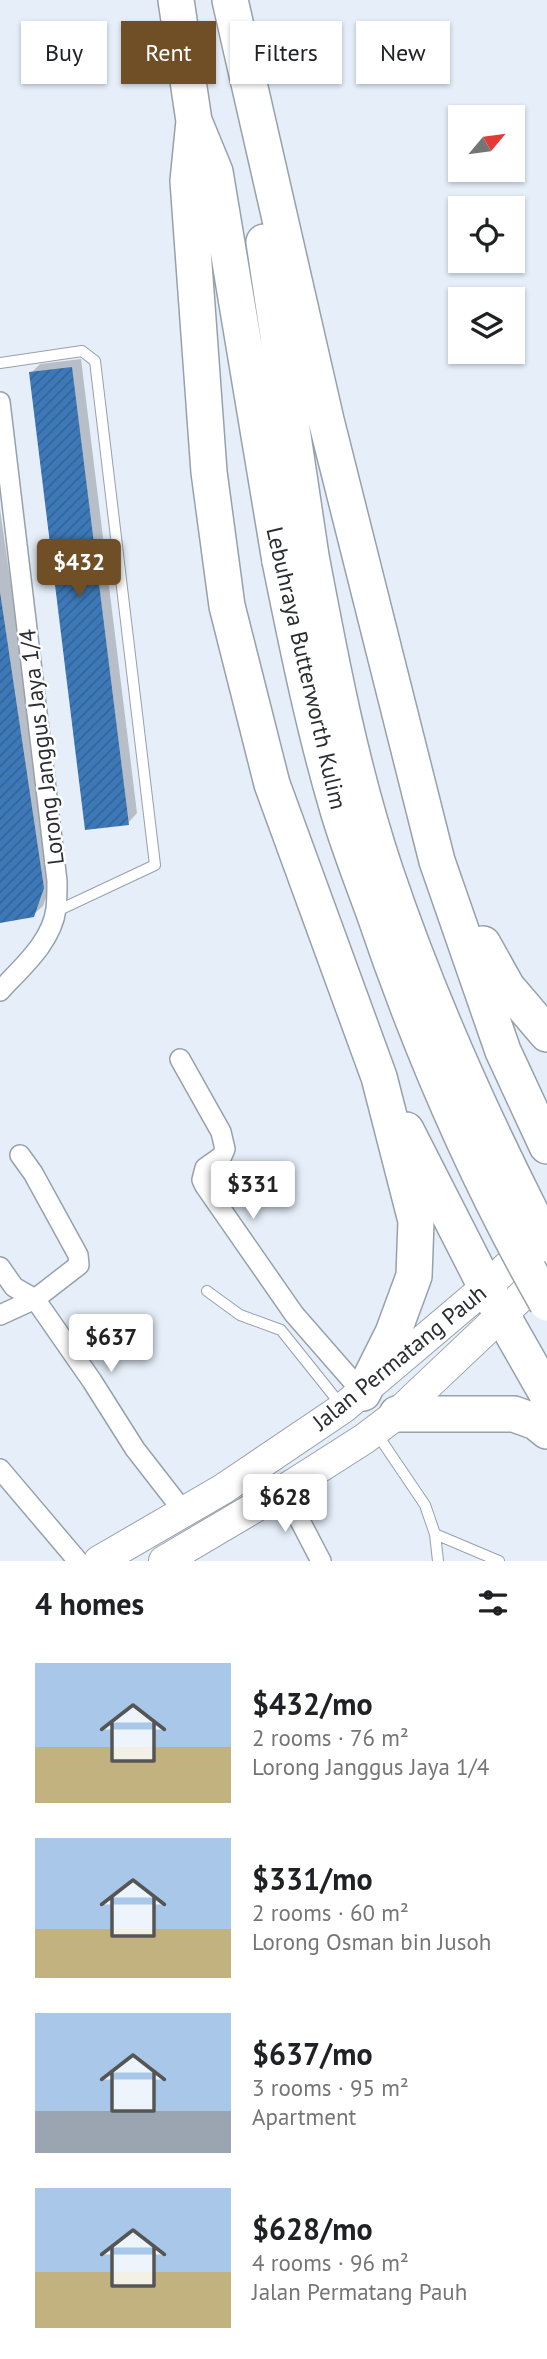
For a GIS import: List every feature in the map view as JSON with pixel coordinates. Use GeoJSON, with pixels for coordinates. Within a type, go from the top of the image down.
{"type":"FeatureCollection","features":[{"type":"Feature","properties":{"kind":"highway","name":"Lebuhraya Butterworth Kulim"},"geometry":{"type":"LineString","coordinates":[[176,0],[194,121],[215,172],[295,559],[385,870],[443,1024],[547,1244]]}},
{"type":"Feature","properties":{"kind":"highway","name":"Lebuhraya Butterworth Kulim"},"geometry":{"type":"LineString","coordinates":[[229,0],[295,559],[295,637],[338,810],[400,989],[496,1210],[547,1303]]}},
{"type":"Feature","properties":{"kind":"highway"},"geometry":{"type":"LineString","coordinates":[[229,0],[326,420],[437,861],[503,1051],[547,1146]]}},
{"type":"Feature","properties":{"kind":"highway"},"geometry":{"type":"LineString","coordinates":[[194,121],[188,181],[209,472],[227,606],[272,784],[379,1077],[416,1221],[414,1276],[393,1333],[353,1401]]}},
{"type":"Feature","properties":{"kind":"highway"},"geometry":{"type":"LineString","coordinates":[[437,861],[507,987],[547,1034]]}},
{"type":"Feature","properties":{"kind":"highway"},"geometry":{"type":"LineString","coordinates":[[379,1077],[494,1301],[547,1394]]}},
{"type":"Feature","properties":{"kind":"highway"},"geometry":{"type":"LineString","coordinates":[[386,1422],[514,1414],[536,1422],[547,1431]]}},
{"type":"Feature","properties":{"kind":"main road","name":"Jalan Permatang Pauh"},"geometry":{"type":"LineString","coordinates":[[169,1560],[284,1490],[386,1422],[494,1301],[547,1228]]}},
{"type":"Feature","properties":{"kind":"main road","name":"Jalan Permatang Pauh"},"geometry":{"type":"LineString","coordinates":[[99,1561],[223,1489],[494,1301],[547,1272]]}},
{"type":"Feature","properties":{"kind":"street","name":"Lorong Janggus Jaya 1/4"},"geometry":{"type":"LineString","coordinates":[[0,402],[57,881],[56,912],[47,935],[34,955],[0,991]]}},
{"type":"Feature","properties":{"kind":"street"},"geometry":{"type":"LineString","coordinates":[[180,1059],[225,1143],[222,1156],[205,1168],[202,1180],[205,1186],[353,1401]]}},
{"type":"Feature","properties":{"kind":"street"},"geometry":{"type":"LineString","coordinates":[[0,1315],[35,1299],[79,1265],[78,1255],[33,1173],[20,1155]]}},
{"type":"Feature","properties":{"kind":"street"},"geometry":{"type":"LineString","coordinates":[[0,1267],[14,1287],[35,1299],[135,1449],[184,1512]]}},
{"type":"Feature","properties":{"kind":"street"},"geometry":{"type":"LineString","coordinates":[[0,1469],[78,1561]]}},
{"type":"Feature","properties":{"kind":"street"},"geometry":{"type":"LineString","coordinates":[[284,1490],[321,1561]]}},
{"type":"Feature","properties":{"kind":"lane"},"geometry":{"type":"LineString","coordinates":[[0,363],[82,351],[95,361],[155,864],[56,912]]}},
{"type":"Feature","properties":{"kind":"lane"},"geometry":{"type":"LineString","coordinates":[[207,1291],[240,1315],[281,1330],[353,1401]]}},
{"type":"Feature","properties":{"kind":"lane"},"geometry":{"type":"LineString","coordinates":[[386,1422],[425,1505],[435,1534],[438,1561]]}},
{"type":"Feature","properties":{"kind":"lane"},"geometry":{"type":"LineString","coordinates":[[435,1534],[499,1561]]}},
{"type":"Feature","properties":{"kind":"building"},"geometry":{"type":"Polygon","coordinates":[[[72,367],[129,825],[85,830],[29,372],[72,367]]]}},
{"type":"Feature","properties":{"kind":"building"},"geometry":{"type":"Polygon","coordinates":[[[0,592],[44,888],[34,917],[0,923],[0,592]]]}}]}
